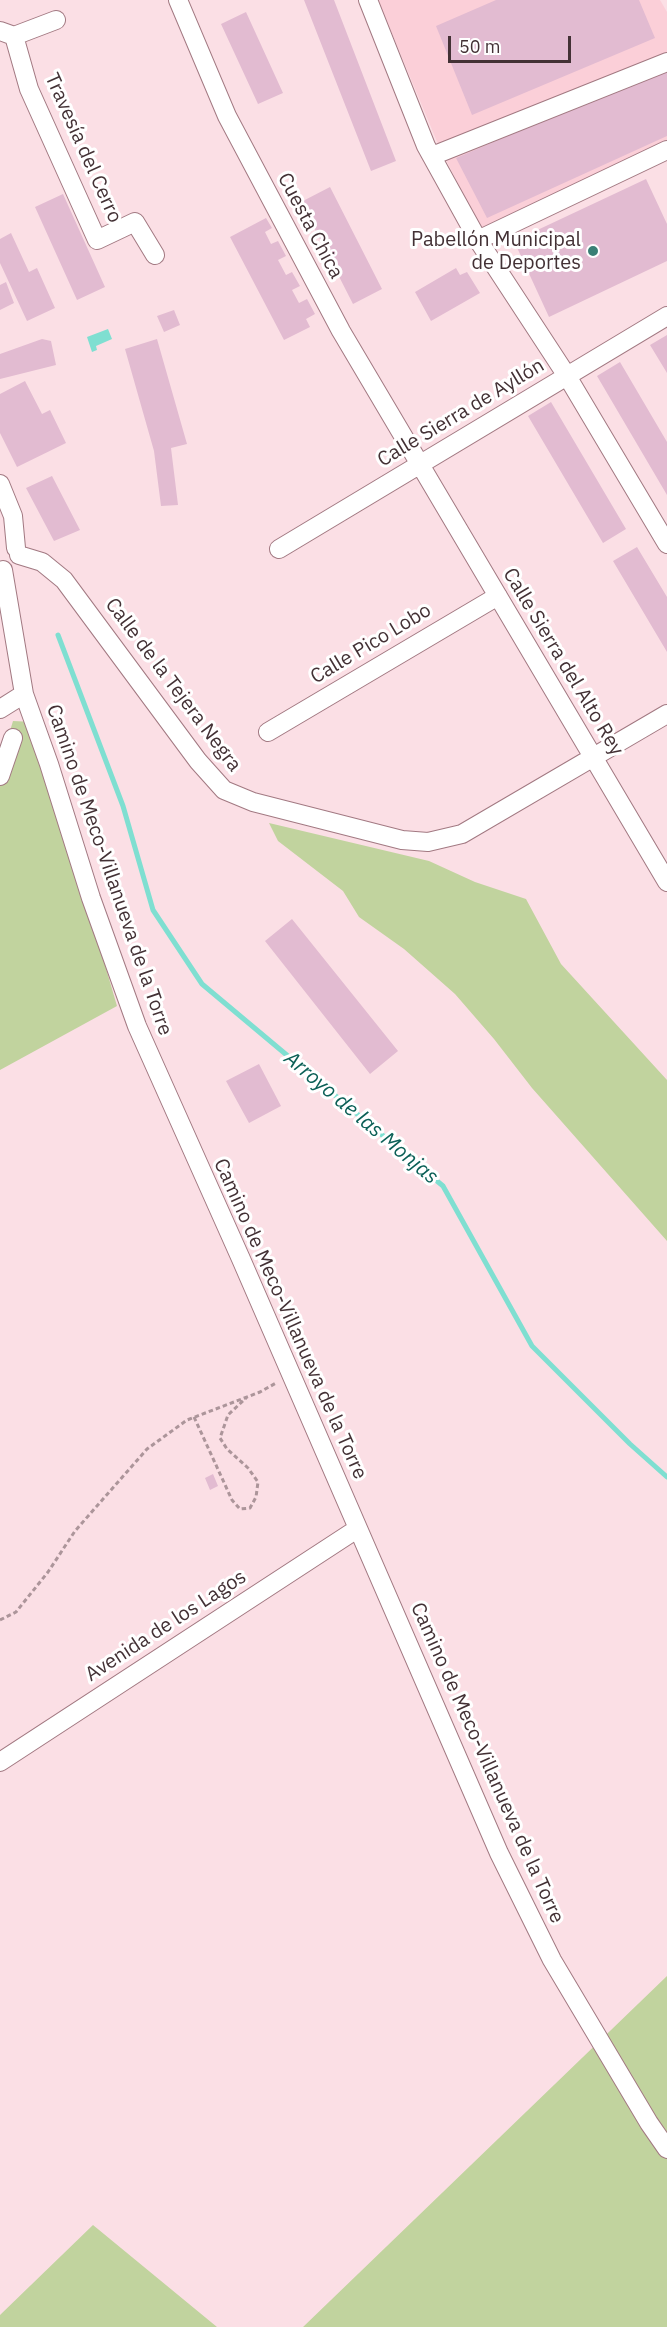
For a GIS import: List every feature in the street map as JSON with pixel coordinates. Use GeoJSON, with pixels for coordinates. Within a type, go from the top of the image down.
{"type":"FeatureCollection","features":[{"type":"Feature","properties":{"kind":"street","name":"Cuesta Chica"},"geometry":{"type":"LineString","coordinates":[[178,0],[227,116],[271,201],[340,331],[420,464]]}},
{"type":"Feature","properties":{"kind":"street"},"geometry":{"type":"LineString","coordinates":[[368,0],[432,156],[478,240],[567,376],[667,544]]}},
{"type":"Feature","properties":{"kind":"street","name":"Travesía del Cerro"},"geometry":{"type":"LineString","coordinates":[[56,20],[7,33],[29,89],[97,240],[135,222],[155,255]]}},
{"type":"Feature","properties":{"kind":"street"},"geometry":{"type":"LineString","coordinates":[[432,156],[667,62]]}},
{"type":"Feature","properties":{"kind":"street"},"geometry":{"type":"LineString","coordinates":[[478,240],[667,150]]}},
{"type":"Feature","properties":{"kind":"street","name":"Calle Sierra de Ayllón"},"geometry":{"type":"LineString","coordinates":[[279,549],[667,316]]}},
{"type":"Feature","properties":{"kind":"street","name":"Calle Sierra del Alto Rey"},"geometry":{"type":"LineString","coordinates":[[420,464],[667,882]]}},
{"type":"Feature","properties":{"kind":"street"},"geometry":{"type":"LineString","coordinates":[[0,484],[13,516],[12,550],[15,567],[1,570]]}},
{"type":"Feature","properties":{"kind":"street","name":"Calle de la Tejera Negra"},"geometry":{"type":"LineString","coordinates":[[12,550],[42,562],[64,580],[198,761],[224,790],[253,802],[402,840],[428,842],[462,834],[667,714]]}},
{"type":"Feature","properties":{"kind":"street","name":"Camino de Meco-Villanueva de la Torre"},"geometry":{"type":"LineString","coordinates":[[1,570],[24,694],[91,898],[137,1026],[499,1853],[552,1960],[649,2123],[667,2149]]}},
{"type":"Feature","properties":{"kind":"street","name":"Calle Pico Lobo"},"geometry":{"type":"LineString","coordinates":[[268,732],[498,596]]}},
{"type":"Feature","properties":{"kind":"street"},"geometry":{"type":"LineString","coordinates":[[0,709],[24,694]]}},
{"type":"Feature","properties":{"kind":"street"},"geometry":{"type":"LineString","coordinates":[[0,776],[9,741],[34,722]]}},
{"type":"Feature","properties":{"kind":"street","name":"Avenida de los Lagos"},"geometry":{"type":"LineString","coordinates":[[0,1762],[357,1528]]}},
{"type":"Feature","properties":{"kind":"path"},"geometry":{"type":"LineString","coordinates":[[0,1620],[16,1611],[48,1572],[75,1531],[147,1449],[194,1417],[249,1396],[291,1375]]}},
{"type":"Feature","properties":{"kind":"path"},"geometry":{"type":"LineString","coordinates":[[194,1417],[232,1500],[240,1509],[250,1508],[256,1497],[258,1482],[248,1468],[227,1449],[220,1438],[228,1415],[249,1396]]}},
{"type":"Feature","properties":{"kind":"shaded area"},"geometry":{"type":"Polygon","coordinates":[[[378,0],[660,0],[667,12],[667,143],[482,231],[438,144],[378,0]]]}},
{"type":"Feature","properties":{"kind":"shaded area"},"geometry":{"type":"Polygon","coordinates":[[[108,329],[112,339],[96,346],[97,350],[92,352],[87,337],[108,329]]]}},
{"type":"Feature","properties":{"kind":"shaded area"},"geometry":{"type":"Polygon","coordinates":[[[13,721],[34,722],[117,1006],[0,1070],[0,764],[13,721]]]}},
{"type":"Feature","properties":{"kind":"shaded area"},"geometry":{"type":"Polygon","coordinates":[[[269,823],[429,861],[475,882],[526,899],[561,964],[667,1080],[667,1241],[532,1088],[455,994],[404,949],[359,917],[343,891],[278,841],[269,823]]]}},
{"type":"Feature","properties":{"kind":"shaded area"},"geometry":{"type":"Polygon","coordinates":[[[667,1976],[667,2327],[303,2327],[667,1976]]]}},
{"type":"Feature","properties":{"kind":"shaded area"},"geometry":{"type":"Polygon","coordinates":[[[93,2225],[217,2327],[0,2327],[0,2315],[93,2225]]]}},
{"type":"Feature","properties":{"kind":"building"},"geometry":{"type":"Polygon","coordinates":[[[304,0],[334,0],[396,161],[371,171],[304,0]]]}},
{"type":"Feature","properties":{"kind":"building"},"geometry":{"type":"Polygon","coordinates":[[[496,0],[639,0],[655,38],[472,115],[436,26],[496,0]]]}},
{"type":"Feature","properties":{"kind":"building"},"geometry":{"type":"Polygon","coordinates":[[[246,12],[283,93],[258,104],[221,24],[246,12]]]}},
{"type":"Feature","properties":{"kind":"building"},"geometry":{"type":"Polygon","coordinates":[[[667,68],[667,136],[487,218],[456,158],[667,68]]]}},
{"type":"Feature","properties":{"kind":"building","name":"Pabellón Municipal de Deportes"},"geometry":{"type":"Polygon","coordinates":[[[646,179],[667,224],[667,261],[549,317],[514,241],[646,179]]]}},
{"type":"Feature","properties":{"kind":"building"},"geometry":{"type":"Polygon","coordinates":[[[330,187],[382,289],[353,304],[301,202],[330,187]]]}},
{"type":"Feature","properties":{"kind":"building"},"geometry":{"type":"Polygon","coordinates":[[[63,194],[105,287],[77,300],[35,207],[63,194]]]}},
{"type":"Feature","properties":{"kind":"building"},"geometry":{"type":"Polygon","coordinates":[[[266,218],[272,228],[265,232],[271,244],[278,241],[286,256],[278,260],[286,275],[292,272],[300,286],[292,290],[299,303],[307,299],[315,314],[306,319],[310,327],[284,340],[230,237],[266,218]]]}},
{"type":"Feature","properties":{"kind":"building"},"geometry":{"type":"Polygon","coordinates":[[[11,233],[29,272],[37,268],[55,308],[27,321],[0,263],[0,239],[11,233]]]}},
{"type":"Feature","properties":{"kind":"building"},"geometry":{"type":"Polygon","coordinates":[[[456,268],[460,275],[467,272],[480,293],[431,321],[415,292],[456,268]]]}},
{"type":"Feature","properties":{"kind":"building"},"geometry":{"type":"Polygon","coordinates":[[[6,282],[14,303],[0,310],[0,285],[6,282]]]}},
{"type":"Feature","properties":{"kind":"building"},"geometry":{"type":"Polygon","coordinates":[[[174,310],[180,325],[164,332],[157,316],[174,310]]]}},
{"type":"Feature","properties":{"kind":"building"},"geometry":{"type":"Polygon","coordinates":[[[667,335],[667,373],[650,345],[667,335]]]}},
{"type":"Feature","properties":{"kind":"building"},"geometry":{"type":"Polygon","coordinates":[[[42,339],[51,341],[56,365],[0,379],[0,354],[42,339]]]}},
{"type":"Feature","properties":{"kind":"building"},"geometry":{"type":"Polygon","coordinates":[[[157,339],[187,444],[171,448],[178,505],[161,506],[154,451],[125,349],[157,339]]]}},
{"type":"Feature","properties":{"kind":"building"},"geometry":{"type":"Polygon","coordinates":[[[620,362],[667,442],[667,495],[597,376],[620,362]]]}},
{"type":"Feature","properties":{"kind":"building"},"geometry":{"type":"Polygon","coordinates":[[[25,381],[42,414],[50,410],[66,443],[17,467],[0,433],[0,394],[25,381]]]}},
{"type":"Feature","properties":{"kind":"building"},"geometry":{"type":"Polygon","coordinates":[[[551,402],[626,529],[603,543],[528,416],[551,402]]]}},
{"type":"Feature","properties":{"kind":"building"},"geometry":{"type":"Polygon","coordinates":[[[52,476],[80,530],[54,541],[26,488],[52,476]]]}},
{"type":"Feature","properties":{"kind":"building"},"geometry":{"type":"Polygon","coordinates":[[[637,547],[667,597],[667,652],[613,561],[637,547]]]}},
{"type":"Feature","properties":{"kind":"building"},"geometry":{"type":"Polygon","coordinates":[[[292,919],[398,1051],[370,1074],[265,941],[292,919]]]}},
{"type":"Feature","properties":{"kind":"building"},"geometry":{"type":"Polygon","coordinates":[[[259,1064],[281,1106],[249,1123],[226,1081],[259,1064]]]}},
{"type":"Feature","properties":{"kind":"building"},"geometry":{"type":"Polygon","coordinates":[[[213,1474],[218,1486],[210,1490],[205,1478],[213,1474]]]}},
{"type":"Feature","properties":{"kind":"waterway","name":"Arroyo de las Monjas"},"geometry":{"type":"LineString","coordinates":[[58,635],[123,806],[153,910],[202,984],[443,1186],[532,1346],[630,1444],[667,1477]]}},
{"type":"Feature","properties":{"kind":"place","name":"Pabellón Municipal de Deportes"},"geometry":{"type":"Point","coordinates":[593,251]}}]}
